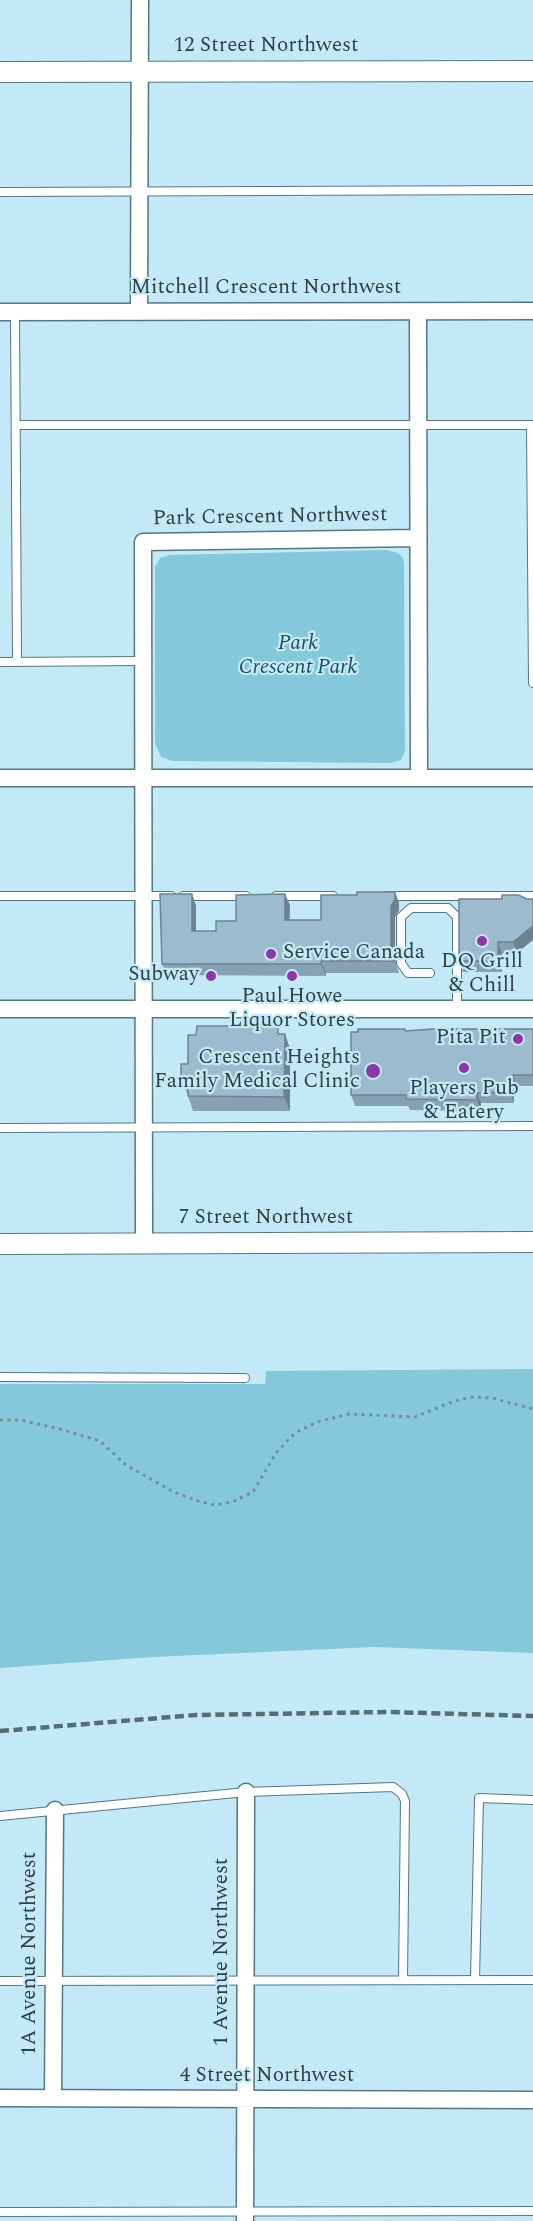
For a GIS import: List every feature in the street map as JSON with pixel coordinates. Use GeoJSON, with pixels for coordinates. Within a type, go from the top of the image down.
{"type":"FeatureCollection","features":[{"type":"Feature","properties":{"kind":"street"},"geometry":{"type":"LineString","coordinates":[[139,312],[140,0]]}},
{"type":"Feature","properties":{"kind":"street","name":"12 Street Northwest"},"geometry":{"type":"LineString","coordinates":[[0,72],[533,71]]}},
{"type":"Feature","properties":{"kind":"street","name":"Mitchell Crescent Northwest"},"geometry":{"type":"LineString","coordinates":[[8,312],[533,311]]}},
{"type":"Feature","properties":{"kind":"street"},"geometry":{"type":"LineString","coordinates":[[418,312],[419,778]]}},
{"type":"Feature","properties":{"kind":"street","name":"Park Crescent Northwest"},"geometry":{"type":"LineString","coordinates":[[144,1244],[143,542],[418,538]]}},
{"type":"Feature","properties":{"kind":"street"},"geometry":{"type":"LineString","coordinates":[[0,778],[533,778]]}},
{"type":"Feature","properties":{"kind":"street"},"geometry":{"type":"LineString","coordinates":[[0,1009],[533,1009]]}},
{"type":"Feature","properties":{"kind":"street","name":"7 Street Northwest"},"geometry":{"type":"LineString","coordinates":[[0,1244],[533,1242]]}},
{"type":"Feature","properties":{"kind":"street","name":"1 Avenue Northwest"},"geometry":{"type":"LineString","coordinates":[[245,2216],[246,1792]]}},
{"type":"Feature","properties":{"kind":"street","name":"1A Avenue Northwest"},"geometry":{"type":"LineString","coordinates":[[53,2098],[55,1810]]}},
{"type":"Feature","properties":{"kind":"street","name":"4 Street Northwest"},"geometry":{"type":"LineString","coordinates":[[0,2098],[533,2100]]}},
{"type":"Feature","properties":{"kind":"lane"},"geometry":{"type":"LineString","coordinates":[[0,192],[533,190]]}},
{"type":"Feature","properties":{"kind":"lane"},"geometry":{"type":"LineString","coordinates":[[8,312],[16,425],[17,662]]}},
{"type":"Feature","properties":{"kind":"lane"},"geometry":{"type":"LineString","coordinates":[[16,425],[532,425],[533,683]]}},
{"type":"Feature","properties":{"kind":"lane"},"geometry":{"type":"LineString","coordinates":[[0,662],[142,661]]}},
{"type":"Feature","properties":{"kind":"lane"},"geometry":{"type":"LineString","coordinates":[[0,896],[344,896]]}},
{"type":"Feature","properties":{"kind":"lane"},"geometry":{"type":"LineString","coordinates":[[379,896],[533,896]]}},
{"type":"Feature","properties":{"kind":"lane"},"geometry":{"type":"LineString","coordinates":[[430,973],[408,973],[401,963],[401,917],[411,908],[448,908],[457,917],[457,1009]]}},
{"type":"Feature","properties":{"kind":"lane"},"geometry":{"type":"LineString","coordinates":[[0,1128],[533,1126]]}},
{"type":"Feature","properties":{"kind":"lane"},"geometry":{"type":"LineString","coordinates":[[0,1377],[245,1378]]}},
{"type":"Feature","properties":{"kind":"lane"},"geometry":{"type":"LineString","coordinates":[[0,1816],[246,1792],[393,1787],[402,1794],[405,1801],[403,1980]]}},
{"type":"Feature","properties":{"kind":"lane"},"geometry":{"type":"LineString","coordinates":[[475,1980],[479,1797],[533,1800]]}},
{"type":"Feature","properties":{"kind":"lane"},"geometry":{"type":"LineString","coordinates":[[0,1981],[533,1980]]}},
{"type":"Feature","properties":{"kind":"lane"},"geometry":{"type":"LineString","coordinates":[[0,2212],[245,2216],[533,2211]]}},
{"type":"Feature","properties":{"kind":"path"},"geometry":{"type":"LineString","coordinates":[[0,1420],[20,1420],[100,1441],[126,1465],[174,1492],[198,1502],[215,1505],[232,1502],[253,1492],[276,1453],[286,1442],[295,1433],[317,1422],[349,1414],[415,1417],[471,1397],[492,1398],[533,1409]]}},
{"type":"Feature","properties":{"kind":"green space","name":"Park Crescent Park"},"geometry":{"type":"Polygon","coordinates":[[[387,550],[398,553],[403,558],[404,564],[405,751],[401,760],[391,763],[173,761],[161,757],[155,743],[155,567],[160,558],[169,555],[387,550]]]}},
{"type":"Feature","properties":{"kind":"green space"},"geometry":{"type":"Polygon","coordinates":[[[533,1369],[533,1653],[374,1647],[153,1657],[0,1668],[0,1384],[265,1384],[266,1371],[533,1369]]]}},
{"type":"Feature","properties":{"kind":"building"},"geometry":{"type":"Polygon","coordinates":[[[357,892],[395,892],[395,899],[391,906],[391,952],[395,961],[321,961],[321,964],[162,964],[160,894],[192,894],[192,931],[216,931],[216,921],[236,921],[236,895],[285,894],[285,920],[321,920],[321,895],[357,895],[357,892]]]}},
{"type":"Feature","properties":{"kind":"building"},"geometry":{"type":"Polygon","coordinates":[[[502,895],[518,895],[533,899],[533,926],[513,942],[498,942],[498,961],[459,961],[459,899],[502,899],[502,895]]]}},
{"type":"Feature","properties":{"kind":"building"},"geometry":{"type":"Polygon","coordinates":[[[197,1026],[278,1026],[278,1034],[285,1034],[284,1097],[188,1096],[188,1078],[181,1078],[181,1064],[188,1064],[188,1035],[196,1035],[197,1026]]]}},
{"type":"Feature","properties":{"kind":"building"},"geometry":{"type":"Polygon","coordinates":[[[358,1029],[405,1029],[405,1031],[533,1029],[533,1075],[513,1075],[510,1092],[477,1093],[477,1100],[406,1099],[406,1095],[351,1095],[351,1032],[358,1032],[358,1029]]]}},
{"type":"Feature","properties":{"kind":"railway"},"geometry":{"type":"LineString","coordinates":[[0,1731],[196,1715],[387,1712],[533,1716]]}},
{"type":"Feature","properties":{"kind":"place","name":"DQ Grill & Chill"},"geometry":{"type":"Point","coordinates":[482,941]}},
{"type":"Feature","properties":{"kind":"place","name":"Service Canada"},"geometry":{"type":"Point","coordinates":[271,954]}},
{"type":"Feature","properties":{"kind":"place","name":"Subway"},"geometry":{"type":"Point","coordinates":[211,976]}},
{"type":"Feature","properties":{"kind":"place","name":"Paul Howe Liquor Stores"},"geometry":{"type":"Point","coordinates":[292,976]}},
{"type":"Feature","properties":{"kind":"place","name":"Pita Pit"},"geometry":{"type":"Point","coordinates":[518,1039]}},
{"type":"Feature","properties":{"kind":"place","name":"Players Pub & Eatery"},"geometry":{"type":"Point","coordinates":[464,1068]}},
{"type":"Feature","properties":{"kind":"place","name":"Crescent Heights Family Medical Clinic"},"geometry":{"type":"Point","coordinates":[373,1071]}}]}
